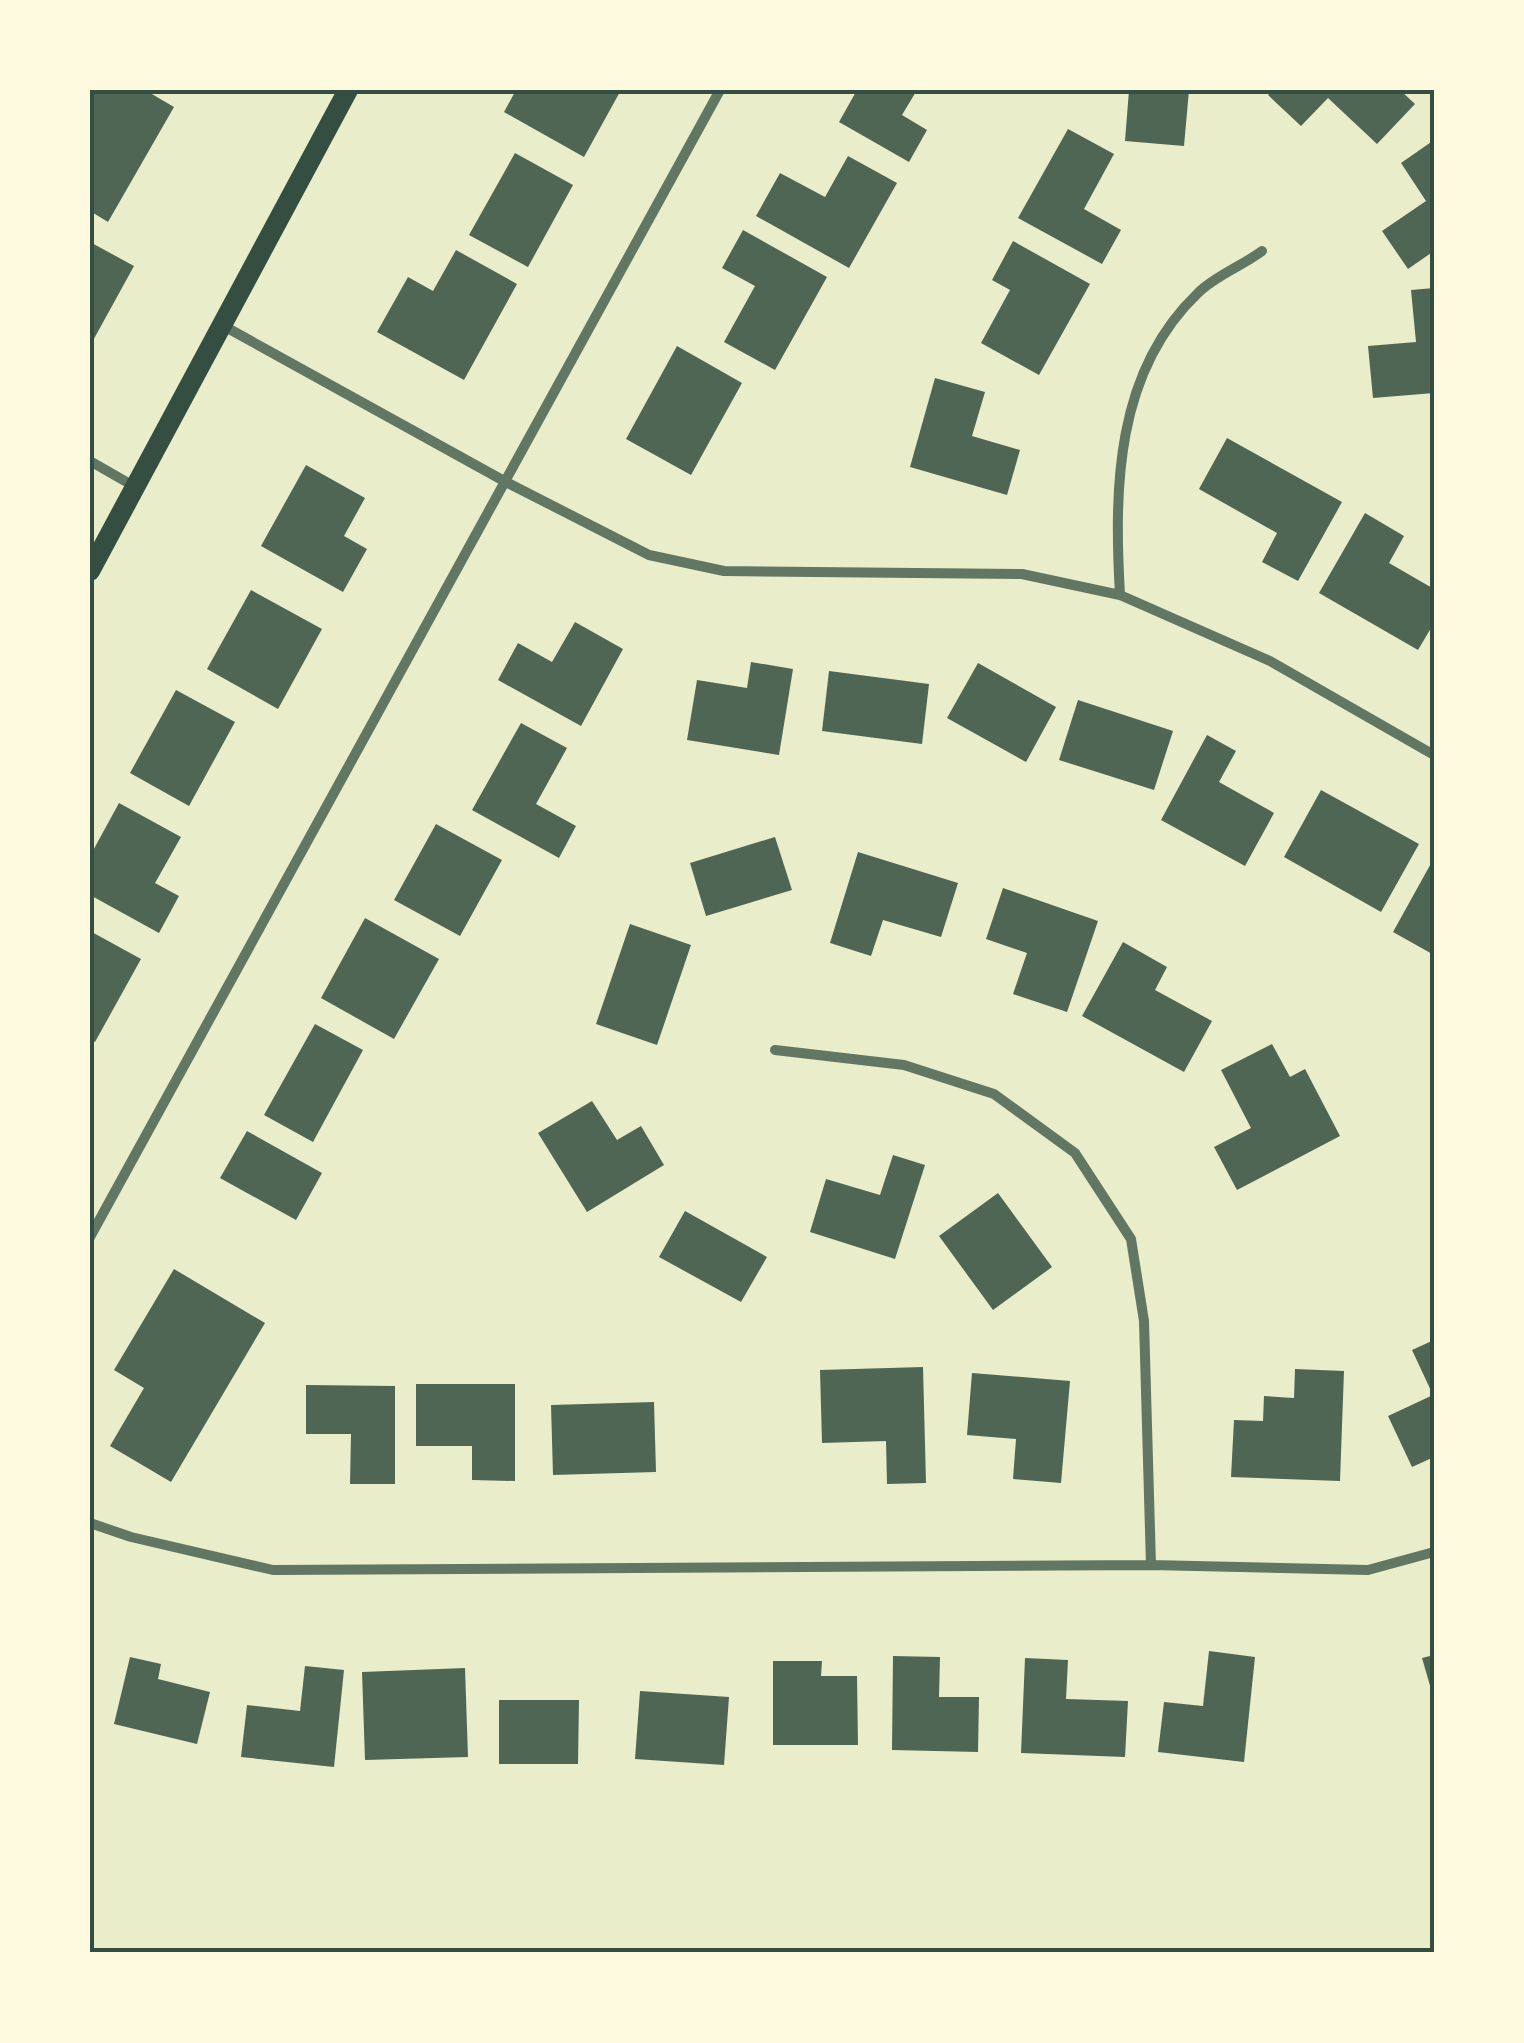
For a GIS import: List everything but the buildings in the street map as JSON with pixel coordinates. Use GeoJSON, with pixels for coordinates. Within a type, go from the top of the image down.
{"type":"FeatureCollection","features":[{"type":"Feature","properties":{"kind":"main road"},"geometry":{"type":"LineString","coordinates":[[90,571],[137,488],[339,93]]}},
{"type":"Feature","properties":{"kind":"street"},"geometry":{"type":"LineString","coordinates":[[90,1237],[720,90]]}},
{"type":"Feature","properties":{"kind":"street"},"geometry":{"type":"LineString","coordinates":[[1120,595],[1115,508],[1136,387],[1154,348],[1180,312],[1202,289],[1262,252]]}},
{"type":"Feature","properties":{"kind":"street"},"geometry":{"type":"LineString","coordinates":[[222,324],[506,482],[649,556],[724,571],[1022,574],[1120,595],[1270,661],[1434,755]]}},
{"type":"Feature","properties":{"kind":"street"},"geometry":{"type":"LineString","coordinates":[[90,462],[137,488]]}},
{"type":"Feature","properties":{"kind":"street"},"geometry":{"type":"LineString","coordinates":[[775,1050],[904,1065],[994,1094],[1076,1153],[1131,1239],[1144,1321],[1151,1565]]}},
{"type":"Feature","properties":{"kind":"street"},"geometry":{"type":"LineString","coordinates":[[90,1523],[131,1538],[273,1570],[1151,1565],[1368,1570],[1434,1552]]}}]}
